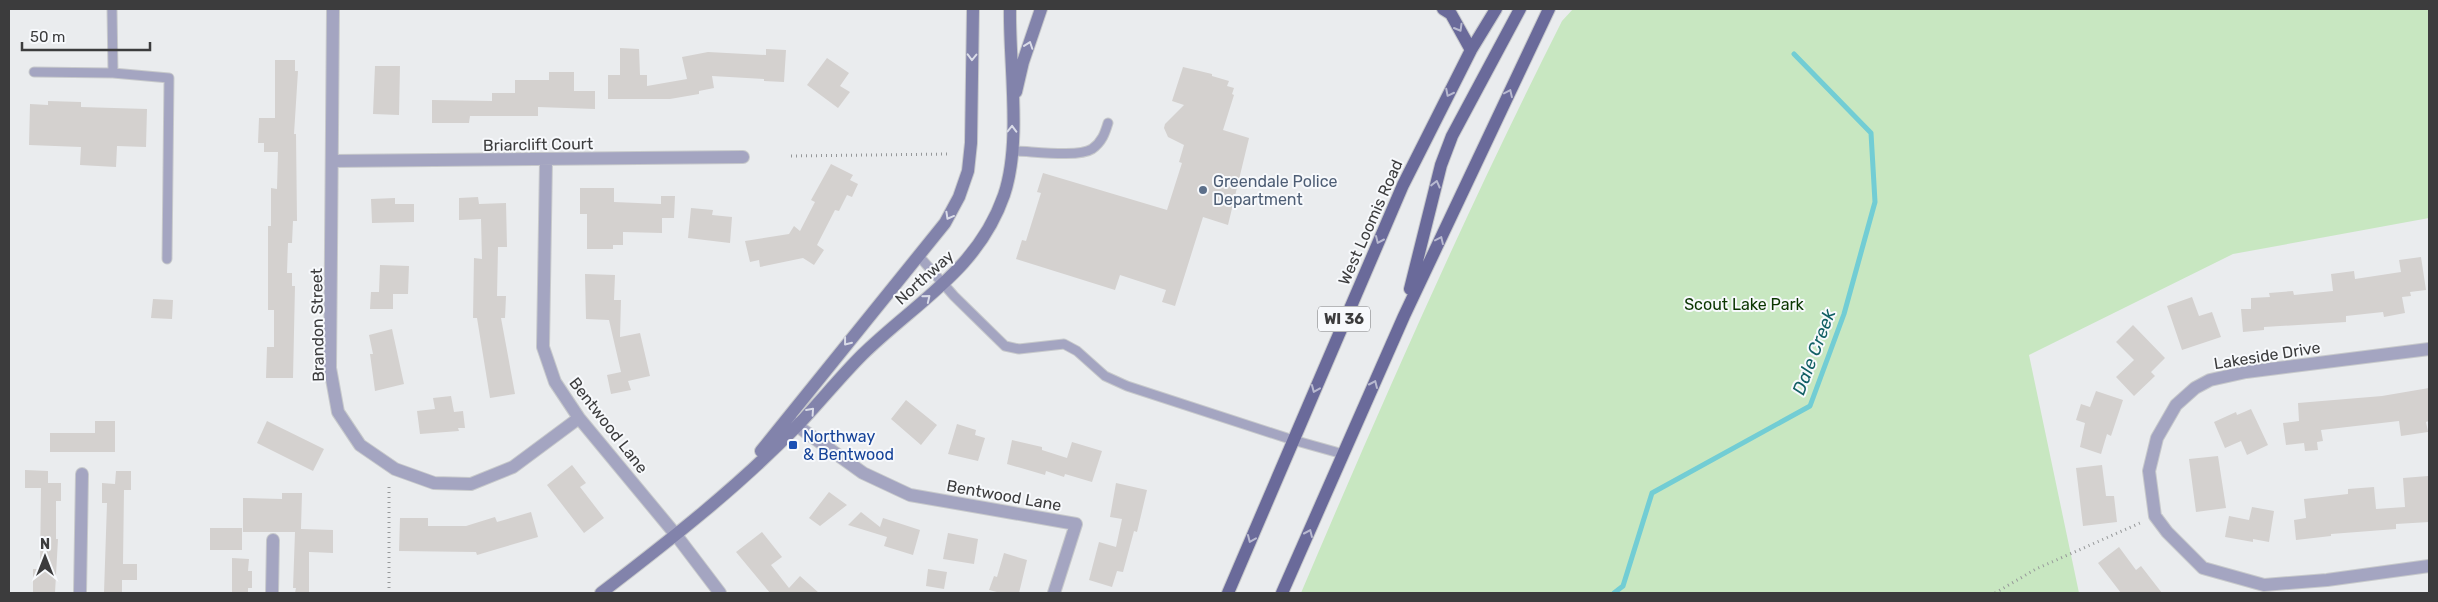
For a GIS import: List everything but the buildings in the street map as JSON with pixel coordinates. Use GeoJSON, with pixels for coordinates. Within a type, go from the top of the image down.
{"type":"FeatureCollection","features":[{"type":"Feature","properties":{"kind":"main road"},"geometry":{"type":"LineString","coordinates":[[1444,9],[1451,14],[1471,50]]}},
{"type":"Feature","properties":{"kind":"main road","name":"West Loomis Road"},"geometry":{"type":"LineString","coordinates":[[1228,593],[1403,185],[1471,50],[1496,9]]}},
{"type":"Feature","properties":{"kind":"main road"},"geometry":{"type":"LineString","coordinates":[[1404,316],[1441,165],[1452,136],[1520,9]]}},
{"type":"Feature","properties":{"kind":"main road"},"geometry":{"type":"LineString","coordinates":[[1282,593],[1404,316],[1549,9]]}},
{"type":"Feature","properties":{"kind":"street","name":"Brandon Street"},"geometry":{"type":"LineString","coordinates":[[333,9],[330,368],[338,412],[360,445],[395,470],[434,482],[472,484],[514,468],[579,418]]}},
{"type":"Feature","properties":{"kind":"street","name":"Northway"},"geometry":{"type":"LineString","coordinates":[[738,481],[945,223],[959,197],[968,171],[972,143],[973,9]]}},
{"type":"Feature","properties":{"kind":"street","name":"Northway"},"geometry":{"type":"LineString","coordinates":[[602,593],[676,535],[738,481],[798,426],[861,356],[896,323],[943,285],[972,256],[992,222],[1004,194],[1012,151],[1010,9]]}},
{"type":"Feature","properties":{"kind":"street"},"geometry":{"type":"LineString","coordinates":[[1012,109],[1022,62],[1041,9]]}},
{"type":"Feature","properties":{"kind":"street","name":"Briarclift Court"},"geometry":{"type":"LineString","coordinates":[[333,161],[743,157]]}},
{"type":"Feature","properties":{"kind":"street","name":"Bentwood Lane"},"geometry":{"type":"LineString","coordinates":[[546,160],[543,347],[555,382],[579,418],[676,535],[720,593]]}},
{"type":"Feature","properties":{"kind":"street","name":"Lakeside Drive"},"geometry":{"type":"LineString","coordinates":[[2429,349],[2246,372],[2210,380],[2195,388],[2176,405],[2157,438],[2149,471],[2155,516],[2167,532],[2203,568],[2264,585],[2327,580],[2429,566]]}},
{"type":"Feature","properties":{"kind":"street","name":"Bentwood Lane"},"geometry":{"type":"LineString","coordinates":[[787,418],[863,473],[910,495],[1076,524],[1054,593]]}},
{"type":"Feature","properties":{"kind":"street"},"geometry":{"type":"LineString","coordinates":[[80,593],[82,474]]}},
{"type":"Feature","properties":{"kind":"street"},"geometry":{"type":"LineString","coordinates":[[272,593],[273,540]]}},
{"type":"Feature","properties":{"kind":"lane"},"geometry":{"type":"LineString","coordinates":[[112,9],[113,74]]}},
{"type":"Feature","properties":{"kind":"lane"},"geometry":{"type":"LineString","coordinates":[[34,72],[113,74],[169,78],[167,259]]}},
{"type":"Feature","properties":{"kind":"lane"},"geometry":{"type":"LineString","coordinates":[[1012,151],[1078,153],[1092,150],[1103,138],[1108,123]]}},
{"type":"Feature","properties":{"kind":"lane"},"geometry":{"type":"LineString","coordinates":[[918,255],[943,285],[1005,346],[1019,349],[1064,344],[1077,351],[1105,376],[1127,386],[1293,440],[1343,454]]}},
{"type":"Feature","properties":{"kind":"path"},"geometry":{"type":"LineString","coordinates":[[791,156],[950,154]]}},
{"type":"Feature","properties":{"kind":"path"},"geometry":{"type":"LineString","coordinates":[[389,593],[390,484]]}},
{"type":"Feature","properties":{"kind":"path"},"geometry":{"type":"LineString","coordinates":[[1995,593],[2036,569],[2140,523]]}},
{"type":"Feature","properties":{"kind":"green space","name":"Scout Lake Park"},"geometry":{"type":"Polygon","coordinates":[[[1573,9],[2429,9],[2429,218],[2233,254],[2029,355],[2079,593],[1301,593],[1459,234],[1562,21],[1573,9]]]}},
{"type":"Feature","properties":{"kind":"waterway","name":"Dale Creek"},"geometry":{"type":"LineString","coordinates":[[1614,593],[1623,586],[1652,493],[1810,406],[1844,314],[1875,202],[1871,133],[1794,54]]}},
{"type":"Feature","properties":{"kind":"place","name":"Greendale Police Department"},"geometry":{"type":"Point","coordinates":[1203,190]}},
{"type":"Feature","properties":{"kind":"place","name":"Northway & Bentwood"},"geometry":{"type":"Point","coordinates":[793,445]}}]}
